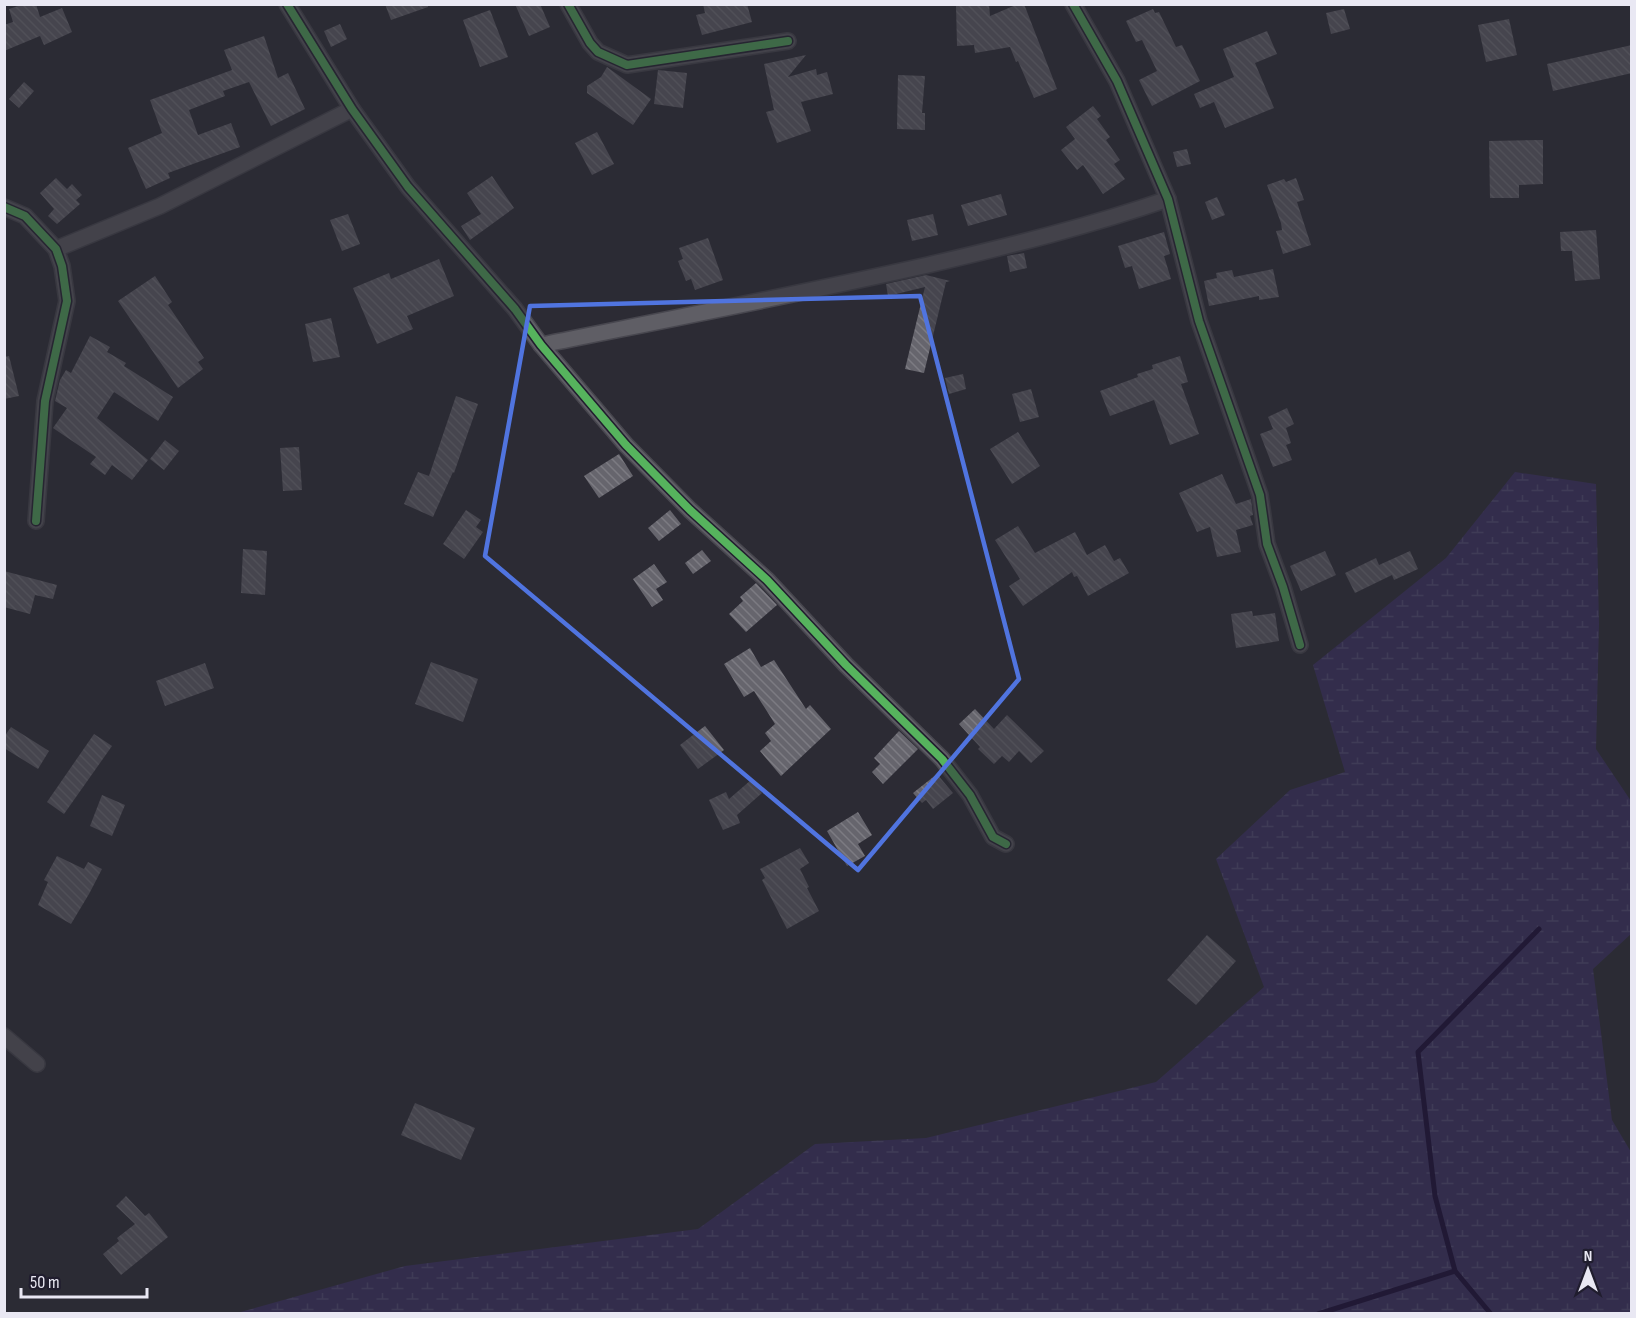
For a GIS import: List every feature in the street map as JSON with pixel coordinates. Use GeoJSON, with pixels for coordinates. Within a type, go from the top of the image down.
{"type":"FeatureCollection","features":[{"type":"Feature","properties":{"kind":"street"},"geometry":{"type":"LineString","coordinates":[[287,4],[352,109],[408,187],[514,309],[541,345],[626,445],[690,510],[767,580],[846,665],[942,759],[970,795],[993,837],[1006,844]]}},
{"type":"Feature","properties":{"kind":"street"},"geometry":{"type":"LineString","coordinates":[[568,4],[590,44],[598,52],[627,64],[788,41]]}},
{"type":"Feature","properties":{"kind":"street"},"geometry":{"type":"LineString","coordinates":[[1073,4],[1118,81],[1168,199],[1199,321],[1260,495],[1267,544],[1300,645]]}},
{"type":"Feature","properties":{"kind":"street"},"geometry":{"type":"LineString","coordinates":[[56,249],[160,206],[352,109]]}},
{"type":"Feature","properties":{"kind":"street"},"geometry":{"type":"LineString","coordinates":[[541,345],[820,290],[1118,216],[1168,199]]}},
{"type":"Feature","properties":{"kind":"street"},"geometry":{"type":"LineString","coordinates":[[4,207],[25,216],[56,249],[62,266],[67,300],[45,401],[36,521]]}},
{"type":"Feature","properties":{"kind":"street"},"geometry":{"type":"LineString","coordinates":[[4,1036],[37,1064]]}},
{"type":"Feature","properties":{"kind":"highlighted area"},"geometry":{"type":"Polygon","coordinates":[[[920,296],[1019,679],[858,870],[485,556],[530,306],[920,296]]]}},
{"type":"Feature","properties":{"kind":"green space"},"geometry":{"type":"Polygon","coordinates":[[[1515,472],[1596,484],[1599,624],[1596,749],[1631,801],[1632,933],[1593,969],[1612,1120],[1631,1152],[1631,1313],[237,1313],[405,1266],[698,1229],[815,1144],[926,1138],[1156,1082],[1264,987],[1216,859],[1290,790],[1345,772],[1313,665],[1446,558],[1515,472]]]}},
{"type":"Feature","properties":{"kind":"building"},"geometry":{"type":"Polygon","coordinates":[[[24,4],[36,4],[40,17],[62,8],[72,32],[44,45],[40,36],[4,51],[4,25],[13,22],[9,9],[24,4]]]}},
{"type":"Feature","properties":{"kind":"building"},"geometry":{"type":"Polygon","coordinates":[[[385,4],[428,4],[428,7],[391,20],[385,4]]]}},
{"type":"Feature","properties":{"kind":"building"},"geometry":{"type":"Polygon","coordinates":[[[515,4],[540,4],[550,27],[529,36],[515,4]]]}},
{"type":"Feature","properties":{"kind":"building"},"geometry":{"type":"Polygon","coordinates":[[[703,4],[747,4],[752,22],[702,35],[696,15],[705,13],[703,4]]]}},
{"type":"Feature","properties":{"kind":"building"},"geometry":{"type":"Polygon","coordinates":[[[989,4],[990,16],[1018,4],[1024,4],[1057,89],[1034,98],[1010,47],[975,53],[974,45],[957,46],[956,5],[989,4]]]}},
{"type":"Feature","properties":{"kind":"building"},"geometry":{"type":"Polygon","coordinates":[[[1153,9],[1155,13],[1159,12],[1176,47],[1182,45],[1200,81],[1152,106],[1139,80],[1157,71],[1142,40],[1136,42],[1126,21],[1153,9]]]}},
{"type":"Feature","properties":{"kind":"building"},"geometry":{"type":"Polygon","coordinates":[[[1344,9],[1350,29],[1331,34],[1326,13],[1344,9]]]}},
{"type":"Feature","properties":{"kind":"building"},"geometry":{"type":"Polygon","coordinates":[[[490,10],[508,57],[480,67],[463,20],[490,10]]]}},
{"type":"Feature","properties":{"kind":"building"},"geometry":{"type":"Polygon","coordinates":[[[1509,19],[1517,55],[1486,62],[1478,25],[1509,19]]]}},
{"type":"Feature","properties":{"kind":"building"},"geometry":{"type":"Polygon","coordinates":[[[340,24],[347,39],[331,47],[324,31],[340,24]]]}},
{"type":"Feature","properties":{"kind":"building"},"geometry":{"type":"Polygon","coordinates":[[[1267,31],[1277,54],[1255,63],[1274,108],[1225,128],[1214,102],[1200,108],[1194,94],[1234,77],[1223,49],[1267,31]]]}},
{"type":"Feature","properties":{"kind":"building"},"geometry":{"type":"Polygon","coordinates":[[[264,36],[278,78],[288,73],[305,109],[271,126],[249,82],[223,91],[225,96],[189,110],[198,135],[231,123],[240,147],[168,173],[170,178],[146,189],[128,148],[162,133],[150,100],[232,70],[224,50],[264,36]]]}},
{"type":"Feature","properties":{"kind":"building"},"geometry":{"type":"Polygon","coordinates":[[[1632,45],[1632,73],[1553,91],[1547,64],[1632,45]]]}},
{"type":"Feature","properties":{"kind":"building"},"geometry":{"type":"Polygon","coordinates":[[[806,55],[788,77],[816,69],[817,75],[827,72],[833,94],[801,102],[811,131],[777,143],[766,112],[774,110],[764,64],[806,55]]]}},
{"type":"Feature","properties":{"kind":"building"},"geometry":{"type":"Polygon","coordinates":[[[607,67],[651,99],[633,125],[587,93],[587,86],[601,77],[607,67]]]}},
{"type":"Feature","properties":{"kind":"building"},"geometry":{"type":"Polygon","coordinates":[[[658,70],[687,73],[683,108],[654,104],[658,70]]]}},
{"type":"Feature","properties":{"kind":"building"},"geometry":{"type":"Polygon","coordinates":[[[898,75],[925,76],[922,113],[925,113],[925,130],[897,129],[898,75]]]}},
{"type":"Feature","properties":{"kind":"building"},"geometry":{"type":"Polygon","coordinates":[[[24,82],[34,91],[19,108],[9,99],[24,82]]]}},
{"type":"Feature","properties":{"kind":"building"},"geometry":{"type":"Polygon","coordinates":[[[1093,106],[1101,116],[1097,119],[1110,137],[1106,140],[1120,160],[1114,164],[1125,179],[1103,194],[1083,165],[1077,170],[1061,150],[1075,139],[1066,127],[1093,106]]]}},
{"type":"Feature","properties":{"kind":"building"},"geometry":{"type":"Polygon","coordinates":[[[597,132],[614,164],[592,175],[575,143],[597,132]]]}},
{"type":"Feature","properties":{"kind":"building"},"geometry":{"type":"Polygon","coordinates":[[[1543,140],[1543,184],[1519,185],[1519,198],[1490,198],[1489,141],[1543,140]]]}},
{"type":"Feature","properties":{"kind":"building"},"geometry":{"type":"Polygon","coordinates":[[[1187,149],[1191,164],[1177,167],[1173,152],[1187,149]]]}},
{"type":"Feature","properties":{"kind":"building"},"geometry":{"type":"Polygon","coordinates":[[[492,176],[514,208],[470,240],[461,226],[481,214],[467,193],[492,176]]]}},
{"type":"Feature","properties":{"kind":"building"},"geometry":{"type":"Polygon","coordinates":[[[56,178],[67,189],[72,184],[82,195],[76,200],[80,204],[57,224],[48,216],[54,209],[40,193],[56,178]]]}},
{"type":"Feature","properties":{"kind":"building"},"geometry":{"type":"Polygon","coordinates":[[[1296,178],[1304,200],[1297,202],[1311,245],[1283,254],[1276,231],[1282,230],[1281,223],[1267,185],[1284,179],[1286,182],[1296,178]]]}},
{"type":"Feature","properties":{"kind":"building"},"geometry":{"type":"Polygon","coordinates":[[[1001,194],[1007,215],[968,226],[961,205],[1001,194]]]}},
{"type":"Feature","properties":{"kind":"building"},"geometry":{"type":"Polygon","coordinates":[[[1217,197],[1225,215],[1212,220],[1205,202],[1217,197]]]}},
{"type":"Feature","properties":{"kind":"building"},"geometry":{"type":"Polygon","coordinates":[[[348,214],[360,244],[342,251],[330,220],[348,214]]]}},
{"type":"Feature","properties":{"kind":"building"},"geometry":{"type":"Polygon","coordinates":[[[933,214],[938,235],[912,241],[907,220],[933,214]]]}},
{"type":"Feature","properties":{"kind":"building"},"geometry":{"type":"Polygon","coordinates":[[[1596,230],[1600,279],[1575,281],[1572,251],[1561,251],[1560,232],[1596,230]]]}},
{"type":"Feature","properties":{"kind":"building"},"geometry":{"type":"Polygon","coordinates":[[[1164,232],[1170,254],[1164,256],[1171,279],[1139,289],[1132,266],[1125,268],[1118,246],[1164,232]]]}},
{"type":"Feature","properties":{"kind":"building"},"geometry":{"type":"Polygon","coordinates":[[[708,238],[723,280],[695,290],[691,279],[686,281],[678,261],[683,259],[679,248],[708,238]]]}},
{"type":"Feature","properties":{"kind":"building"},"geometry":{"type":"Polygon","coordinates":[[[1024,253],[1027,268],[1010,272],[1007,256],[1024,253]]]}},
{"type":"Feature","properties":{"kind":"building"},"geometry":{"type":"Polygon","coordinates":[[[439,259],[454,296],[407,316],[413,329],[377,344],[353,288],[389,273],[391,279],[439,259]]]}},
{"type":"Feature","properties":{"kind":"building"},"geometry":{"type":"Polygon","coordinates":[[[1273,269],[1279,297],[1259,300],[1259,296],[1209,306],[1204,281],[1217,278],[1216,273],[1232,270],[1234,277],[1273,269]]]}},
{"type":"Feature","properties":{"kind":"building"},"geometry":{"type":"Polygon","coordinates":[[[926,275],[950,281],[946,282],[924,373],[905,369],[925,287],[888,296],[886,284],[926,275]]]}},
{"type":"Feature","properties":{"kind":"building"},"geometry":{"type":"Polygon","coordinates":[[[155,276],[172,302],[168,305],[204,358],[198,362],[203,369],[178,388],[118,301],[155,276]]]}},
{"type":"Feature","properties":{"kind":"building"},"geometry":{"type":"Polygon","coordinates":[[[331,318],[340,357],[313,362],[305,324],[331,318]]]}},
{"type":"Feature","properties":{"kind":"building"},"geometry":{"type":"Polygon","coordinates":[[[90,336],[110,347],[107,352],[126,363],[124,366],[173,397],[158,421],[114,392],[97,418],[148,460],[132,480],[112,465],[105,475],[90,464],[96,457],[53,428],[67,408],[55,401],[60,380],[66,370],[71,373],[90,336]]]}},
{"type":"Feature","properties":{"kind":"building"},"geometry":{"type":"Polygon","coordinates":[[[9,356],[19,396],[4,399],[4,357],[9,356]]]}},
{"type":"Feature","properties":{"kind":"building"},"geometry":{"type":"Polygon","coordinates":[[[1180,356],[1188,382],[1181,384],[1199,434],[1170,445],[1154,400],[1110,416],[1100,391],[1138,377],[1137,374],[1153,369],[1152,365],[1180,356]]]}},
{"type":"Feature","properties":{"kind":"building"},"geometry":{"type":"Polygon","coordinates":[[[963,374],[966,389],[949,394],[945,378],[963,374]]]}},
{"type":"Feature","properties":{"kind":"building"},"geometry":{"type":"Polygon","coordinates":[[[1031,389],[1039,417],[1020,422],[1012,394],[1031,389]]]}},
{"type":"Feature","properties":{"kind":"building"},"geometry":{"type":"Polygon","coordinates":[[[456,396],[478,404],[454,473],[433,517],[404,504],[418,472],[429,476],[456,396]]]}},
{"type":"Feature","properties":{"kind":"building"},"geometry":{"type":"Polygon","coordinates":[[[1287,408],[1294,424],[1286,428],[1291,443],[1286,445],[1292,460],[1273,467],[1260,434],[1273,429],[1268,417],[1287,408]]]}},
{"type":"Feature","properties":{"kind":"building"},"geometry":{"type":"Polygon","coordinates":[[[1018,432],[1040,466],[1012,484],[990,449],[1018,432]]]}},
{"type":"Feature","properties":{"kind":"building"},"geometry":{"type":"Polygon","coordinates":[[[165,440],[179,451],[164,470],[150,459],[165,440]]]}},
{"type":"Feature","properties":{"kind":"building"},"geometry":{"type":"Polygon","coordinates":[[[299,447],[302,490],[283,491],[280,448],[299,447]]]}},
{"type":"Feature","properties":{"kind":"building"},"geometry":{"type":"Polygon","coordinates":[[[619,454],[633,476],[599,498],[584,476],[619,454]]]}},
{"type":"Feature","properties":{"kind":"building"},"geometry":{"type":"Polygon","coordinates":[[[1222,474],[1236,504],[1251,499],[1253,515],[1250,516],[1253,525],[1236,530],[1241,552],[1217,557],[1210,527],[1197,532],[1179,493],[1222,474]]]}},
{"type":"Feature","properties":{"kind":"building"},"geometry":{"type":"Polygon","coordinates":[[[466,510],[481,520],[476,527],[483,532],[464,559],[443,544],[466,510]]]}},
{"type":"Feature","properties":{"kind":"building"},"geometry":{"type":"Polygon","coordinates":[[[670,510],[681,524],[659,541],[648,528],[670,510]]]}},
{"type":"Feature","properties":{"kind":"building"},"geometry":{"type":"Polygon","coordinates":[[[1018,526],[1035,553],[1075,532],[1087,555],[1105,545],[1114,561],[1120,558],[1129,573],[1088,596],[1077,576],[1074,577],[1072,572],[1023,606],[1009,586],[1020,579],[995,540],[1018,526]]]}},
{"type":"Feature","properties":{"kind":"building"},"geometry":{"type":"Polygon","coordinates":[[[243,549],[267,551],[265,595],[241,593],[243,549]]]}},
{"type":"Feature","properties":{"kind":"building"},"geometry":{"type":"Polygon","coordinates":[[[702,550],[711,561],[693,574],[685,563],[702,550]]]}},
{"type":"Feature","properties":{"kind":"building"},"geometry":{"type":"Polygon","coordinates":[[[1325,551],[1336,575],[1301,591],[1290,566],[1325,551]]]}},
{"type":"Feature","properties":{"kind":"building"},"geometry":{"type":"Polygon","coordinates":[[[1410,551],[1418,569],[1394,580],[1392,575],[1355,593],[1345,573],[1376,558],[1379,565],[1410,551]]]}},
{"type":"Feature","properties":{"kind":"building"},"geometry":{"type":"Polygon","coordinates":[[[654,564],[667,582],[656,589],[663,600],[652,607],[633,579],[654,564]]]}},
{"type":"Feature","properties":{"kind":"building"},"geometry":{"type":"Polygon","coordinates":[[[4,571],[57,585],[53,599],[35,595],[30,614],[4,607],[4,571]]]}},
{"type":"Feature","properties":{"kind":"building"},"geometry":{"type":"Polygon","coordinates":[[[756,583],[777,605],[746,632],[729,614],[743,601],[740,597],[756,583]]]}},
{"type":"Feature","properties":{"kind":"building"},"geometry":{"type":"Polygon","coordinates":[[[1252,611],[1253,616],[1275,613],[1279,641],[1236,648],[1231,614],[1252,611]]]}},
{"type":"Feature","properties":{"kind":"building"},"geometry":{"type":"Polygon","coordinates":[[[750,648],[761,667],[774,660],[806,709],[810,705],[831,729],[781,776],[760,751],[771,741],[765,733],[775,724],[754,691],[744,697],[724,664],[750,648]]]}},
{"type":"Feature","properties":{"kind":"building"},"geometry":{"type":"Polygon","coordinates":[[[431,662],[478,679],[463,722],[415,704],[431,662]]]}},
{"type":"Feature","properties":{"kind":"building"},"geometry":{"type":"Polygon","coordinates":[[[205,663],[214,688],[165,706],[156,681],[205,663]]]}},
{"type":"Feature","properties":{"kind":"building"},"geometry":{"type":"Polygon","coordinates":[[[975,709],[994,729],[1007,715],[1044,751],[1031,763],[1019,751],[1009,762],[1002,756],[994,764],[978,749],[980,747],[959,724],[975,709]]]}},
{"type":"Feature","properties":{"kind":"building"},"geometry":{"type":"Polygon","coordinates":[[[705,726],[724,750],[698,769],[680,745],[705,726]]]}},
{"type":"Feature","properties":{"kind":"building"},"geometry":{"type":"Polygon","coordinates":[[[11,727],[49,751],[38,769],[4,748],[4,737],[11,727]]]}},
{"type":"Feature","properties":{"kind":"building"},"geometry":{"type":"Polygon","coordinates":[[[899,731],[918,749],[883,784],[872,772],[880,764],[874,758],[899,731]]]}},
{"type":"Feature","properties":{"kind":"building"},"geometry":{"type":"Polygon","coordinates":[[[94,734],[112,746],[64,814],[47,802],[94,734]]]}},
{"type":"Feature","properties":{"kind":"building"},"geometry":{"type":"Polygon","coordinates":[[[937,774],[953,793],[933,809],[926,800],[922,803],[913,793],[937,774]]]}},
{"type":"Feature","properties":{"kind":"building"},"geometry":{"type":"Polygon","coordinates":[[[751,780],[762,793],[737,815],[740,823],[723,830],[709,800],[726,792],[729,799],[751,780]]]}},
{"type":"Feature","properties":{"kind":"building"},"geometry":{"type":"Polygon","coordinates":[[[102,795],[125,805],[112,836],[90,826],[102,795]]]}},
{"type":"Feature","properties":{"kind":"building"},"geometry":{"type":"Polygon","coordinates":[[[858,812],[872,835],[858,844],[865,856],[847,866],[827,831],[858,812]]]}},
{"type":"Feature","properties":{"kind":"building"},"geometry":{"type":"Polygon","coordinates":[[[800,848],[809,863],[800,869],[819,911],[787,929],[762,880],[765,878],[760,869],[800,848]]]}},
{"type":"Feature","properties":{"kind":"building"},"geometry":{"type":"Polygon","coordinates":[[[57,856],[84,869],[88,862],[102,869],[71,924],[38,905],[48,882],[44,880],[57,856]]]}},
{"type":"Feature","properties":{"kind":"building"},"geometry":{"type":"Polygon","coordinates":[[[1207,935],[1236,961],[1196,1005],[1167,980],[1207,935]]]}},
{"type":"Feature","properties":{"kind":"building"},"geometry":{"type":"Polygon","coordinates":[[[415,1103],[475,1128],[461,1160],[401,1135],[415,1103]]]}},
{"type":"Feature","properties":{"kind":"building"},"geometry":{"type":"Polygon","coordinates":[[[126,1196],[145,1216],[149,1213],[168,1237],[121,1275],[103,1254],[119,1241],[117,1238],[135,1224],[116,1206],[126,1196]]]}},
{"type":"Feature","properties":{"kind":"waterway"},"geometry":{"type":"LineString","coordinates":[[1491,1314],[1455,1271],[1435,1196],[1418,1052],[1539,929]]}},
{"type":"Feature","properties":{"kind":"waterway"},"geometry":{"type":"LineString","coordinates":[[1318,1314],[1455,1271]]}},
{"type":"Feature","properties":{"kind":"cycle path"},"geometry":{"type":"LineString","coordinates":[[287,4],[352,109],[408,187],[515,309],[541,345],[626,445],[690,510],[767,580],[846,665],[942,759],[970,795],[993,837],[1006,844]]}},
{"type":"Feature","properties":{"kind":"cycle path"},"geometry":{"type":"LineString","coordinates":[[568,4],[590,43],[598,52],[627,65],[788,41]]}},
{"type":"Feature","properties":{"kind":"cycle path"},"geometry":{"type":"LineString","coordinates":[[1073,4],[1117,81],[1168,199],[1199,321],[1260,495],[1267,544],[1283,587],[1300,645]]}},
{"type":"Feature","properties":{"kind":"cycle path"},"geometry":{"type":"LineString","coordinates":[[4,207],[25,216],[56,249],[62,266],[67,301],[45,401],[36,521]]}}]}
